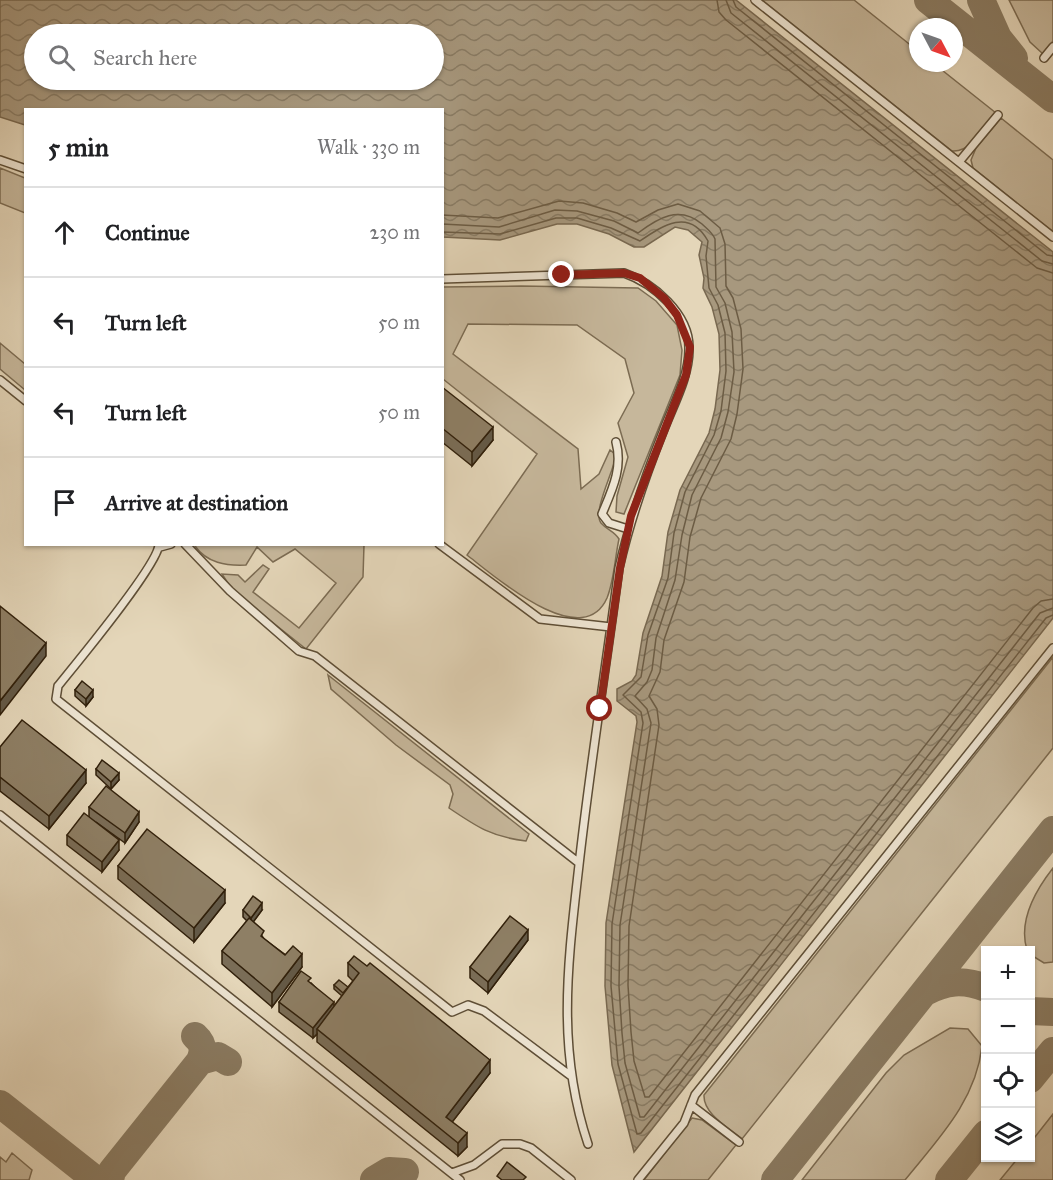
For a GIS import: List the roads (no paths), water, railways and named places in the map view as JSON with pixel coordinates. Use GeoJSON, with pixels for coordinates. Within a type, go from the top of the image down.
{"type":"FeatureCollection","features":[{"type":"Feature","properties":{"kind":"lane"},"geometry":{"type":"LineString","coordinates":[[755,0],[1053,237]]}},
{"type":"Feature","properties":{"kind":"lane"},"geometry":{"type":"LineString","coordinates":[[1044,58],[1053,47]]}},
{"type":"Feature","properties":{"kind":"lane"},"geometry":{"type":"LineString","coordinates":[[959,162],[998,115]]}},
{"type":"Feature","properties":{"kind":"lane"},"geometry":{"type":"LineString","coordinates":[[0,160],[24,168]]}},
{"type":"Feature","properties":{"kind":"lane"},"geometry":{"type":"LineString","coordinates":[[444,279],[624,273],[640,278],[664,298],[677,315],[690,347],[686,375],[628,529],[611,627],[579,863],[569,956],[566,1042],[571,1076],[588,1144]]}},
{"type":"Feature","properties":{"kind":"lane"},"geometry":{"type":"LineString","coordinates":[[0,380],[24,399]]}},
{"type":"Feature","properties":{"kind":"lane"},"geometry":{"type":"LineString","coordinates":[[616,442],[619,453],[618,473],[602,514],[609,523],[628,529]]}},
{"type":"Feature","properties":{"kind":"lane"},"geometry":{"type":"LineString","coordinates":[[160,546],[157,555],[121,605],[58,686],[56,699],[452,1012],[468,1005],[484,1011],[571,1076]]}},
{"type":"Feature","properties":{"kind":"lane"},"geometry":{"type":"LineString","coordinates":[[187,546],[230,591],[298,651],[315,656],[579,863]]}},
{"type":"Feature","properties":{"kind":"lane"},"geometry":{"type":"LineString","coordinates":[[442,546],[540,619],[611,627]]}},
{"type":"Feature","properties":{"kind":"lane"},"geometry":{"type":"LineString","coordinates":[[638,1180],[684,1123],[695,1095],[1053,648]]}},
{"type":"Feature","properties":{"kind":"lane"},"geometry":{"type":"LineString","coordinates":[[0,815],[460,1180]]}},
{"type":"Feature","properties":{"kind":"lane"},"geometry":{"type":"LineString","coordinates":[[691,1105],[739,1142]]}},
{"type":"Feature","properties":{"kind":"lane"},"geometry":{"type":"LineString","coordinates":[[452,1173],[474,1165],[501,1144],[520,1144],[531,1148],[571,1180]]}},
{"type":"Feature","properties":{"kind":"water"},"geometry":{"type":"Polygon","coordinates":[[[0,0],[736,0],[1053,252],[1053,618],[634,1152],[612,1065],[605,986],[606,923],[637,722],[636,716],[617,701],[617,689],[632,681],[636,675],[643,633],[662,576],[668,532],[680,490],[709,433],[715,409],[720,370],[719,334],[712,307],[703,288],[704,278],[699,255],[702,242],[688,230],[675,227],[644,247],[634,247],[609,234],[577,224],[557,224],[500,240],[444,237],[444,108],[24,108],[24,125],[0,117],[0,0]]]}}]}
